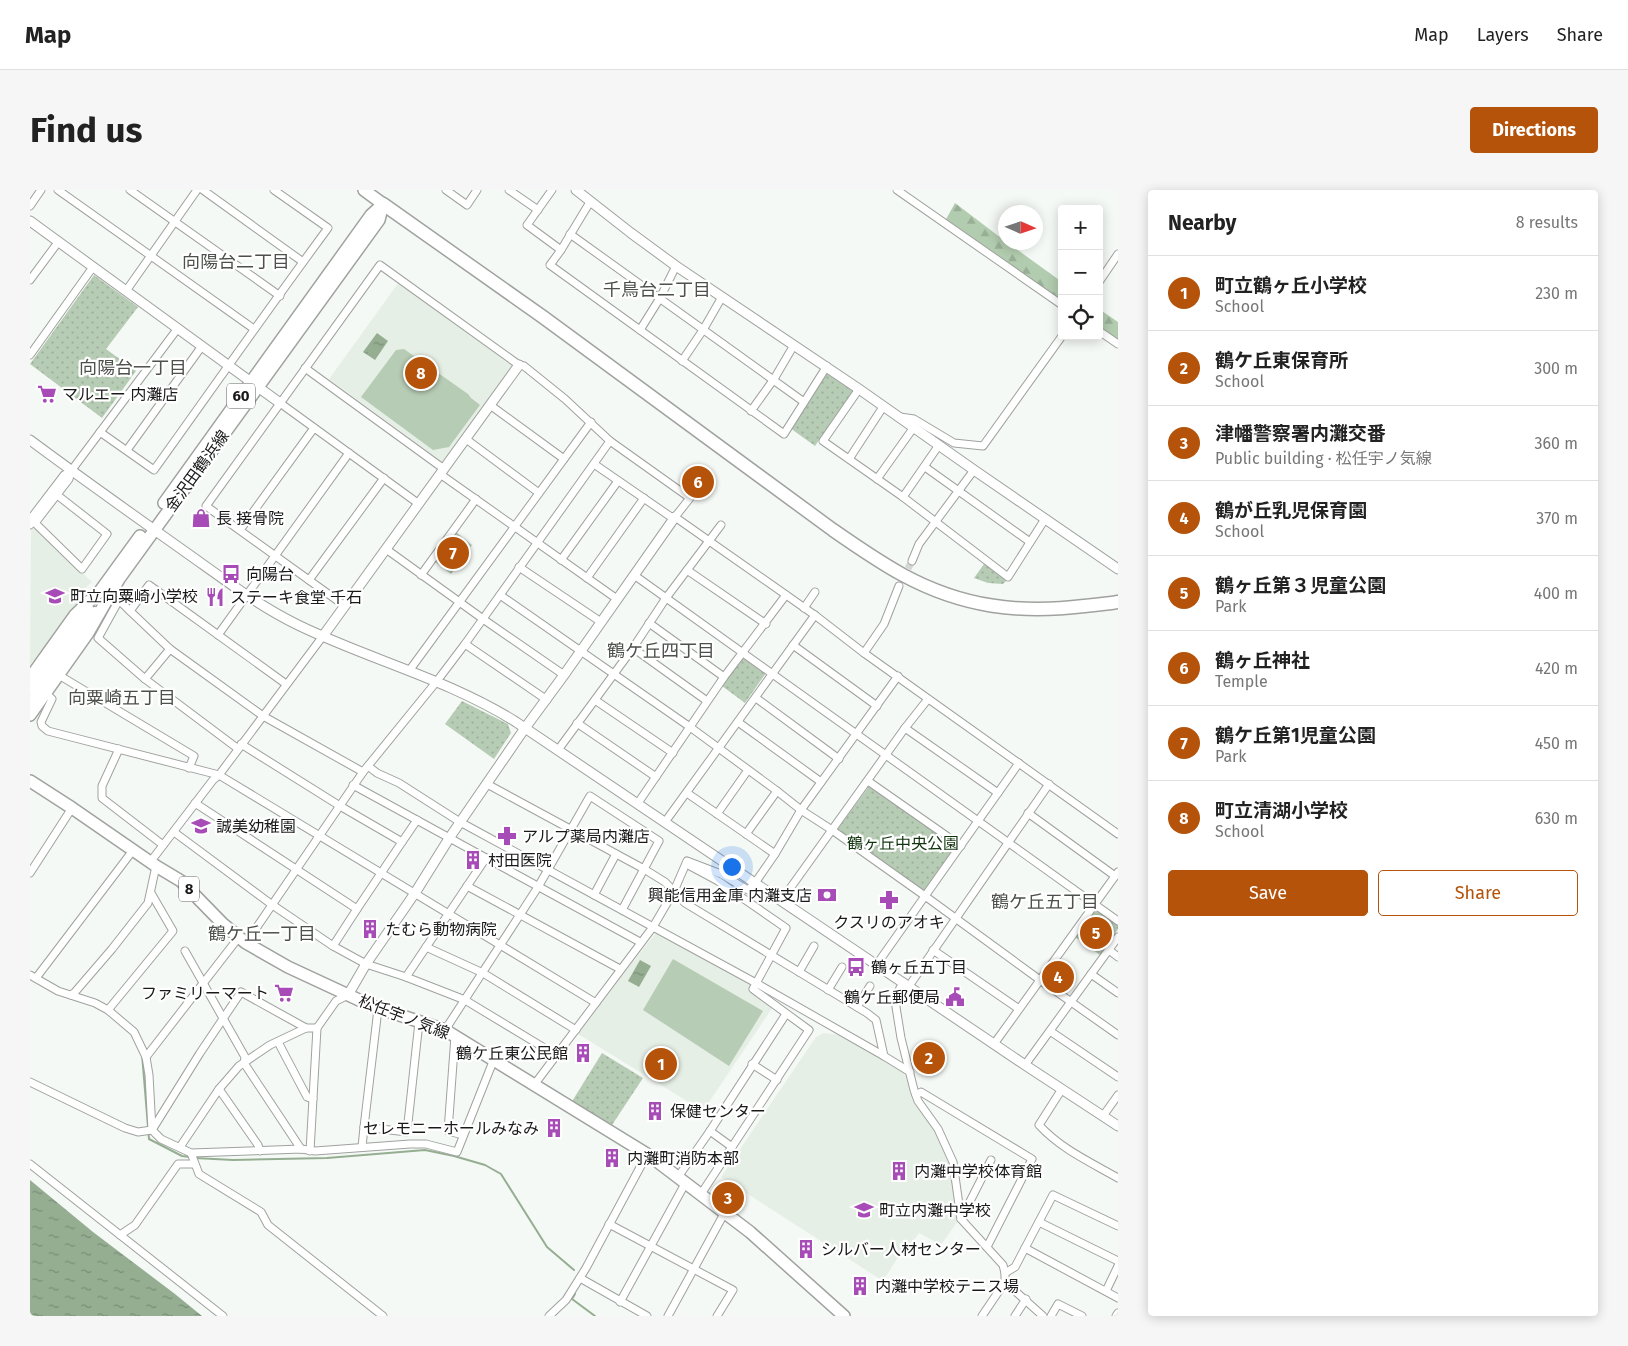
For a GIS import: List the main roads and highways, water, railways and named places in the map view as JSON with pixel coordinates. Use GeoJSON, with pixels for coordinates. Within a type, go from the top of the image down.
{"type":"FeatureCollection","features":[{"type":"Feature","properties":{"kind":"highway"},"geometry":{"type":"LineString","coordinates":[[383,204],[534,311],[833,530],[904,576],[966,601],[1013,609],[1047,610],[1118,602]]}},
{"type":"Feature","properties":{"kind":"main road"},"geometry":{"type":"LineString","coordinates":[[364,190],[383,204]]}},
{"type":"Feature","properties":{"kind":"main road","name":"金沢田鶴浜線"},"geometry":{"type":"LineString","coordinates":[[30,678],[75,615],[100,591],[151,528],[255,384],[379,220],[383,204]]}},
{"type":"Feature","properties":{"kind":"main road","name":"金沢田鶴浜線"},"geometry":{"type":"LineString","coordinates":[[30,715],[88,633],[151,528]]}},
{"type":"Feature","properties":{"kind":"main road"},"geometry":{"type":"LineString","coordinates":[[30,689],[83,621],[119,579]]}},
{"type":"Feature","properties":{"kind":"main road"},"geometry":{"type":"LineString","coordinates":[[30,703],[100,591]]}},
{"type":"Feature","properties":{"kind":"main road","name":"松任宇ノ気線"},"geometry":{"type":"LineString","coordinates":[[30,781],[181,881],[223,924],[243,940],[288,966],[378,1009],[445,1030],[650,1156],[750,1232],[844,1316]]}},
{"type":"Feature","properties":{"kind":"water"},"geometry":{"type":"Polygon","coordinates":[[[377,333],[388,341],[375,360],[363,352],[377,333]]]}},
{"type":"Feature","properties":{"kind":"water"},"geometry":{"type":"Polygon","coordinates":[[[640,960],[651,966],[639,987],[628,981],[640,960]]]}},
{"type":"Feature","properties":{"kind":"water"},"geometry":{"type":"Polygon","coordinates":[[[30,1180],[93,1232],[202,1316],[30,1316],[30,1180]]]}},
{"type":"Feature","properties":{"kind":"waterway"},"geometry":{"type":"LineString","coordinates":[[142,1054],[149,1139],[182,1156],[190,1157]]}},
{"type":"Feature","properties":{"kind":"waterway"},"geometry":{"type":"LineString","coordinates":[[195,1158],[233,1160],[327,1158],[425,1150],[485,1165],[501,1174],[547,1247],[574,1270]]}},
{"type":"Feature","properties":{"kind":"waterway"},"geometry":{"type":"LineString","coordinates":[[575,1294],[572,1299],[595,1316]]}},
{"type":"Feature","properties":{"kind":"tunnel"},"geometry":{"type":"LineString","coordinates":[[903,578],[912,561]]}},
{"type":"Feature","properties":{"kind":"place","name":"町立清湖小学校"},"geometry":{"type":"Point","coordinates":[421,373]}},
{"type":"Feature","properties":{"kind":"place","name":"マルエー 内灘店"},"geometry":{"type":"Point","coordinates":[47,394]}},
{"type":"Feature","properties":{"kind":"place","name":"鶴ヶ丘神社"},"geometry":{"type":"Point","coordinates":[698,482]}},
{"type":"Feature","properties":{"kind":"place","name":"長 接骨院"},"geometry":{"type":"Point","coordinates":[201,518]}},
{"type":"Feature","properties":{"kind":"place","name":"鶴ケ丘第1児童公園"},"geometry":{"type":"Point","coordinates":[453,553]}},
{"type":"Feature","properties":{"kind":"place","name":"向陽台"},"geometry":{"type":"Point","coordinates":[231,574]}},
{"type":"Feature","properties":{"kind":"place","name":"町立向粟崎小学校"},"geometry":{"type":"Point","coordinates":[55,596]}},
{"type":"Feature","properties":{"kind":"place","name":"ステーキ食堂 千石"},"geometry":{"type":"Point","coordinates":[215,597]}},
{"type":"Feature","properties":{"kind":"place","name":"誠美幼稚園"},"geometry":{"type":"Point","coordinates":[201,826]}},
{"type":"Feature","properties":{"kind":"place","name":"アルプ薬局内灘店"},"geometry":{"type":"Point","coordinates":[507,836]}},
{"type":"Feature","properties":{"kind":"place","name":"村田医院"},"geometry":{"type":"Point","coordinates":[473,860]}},
{"type":"Feature","properties":{"kind":"place","name":"興能信用金庫 内灘支店"},"geometry":{"type":"Point","coordinates":[827,895]}},
{"type":"Feature","properties":{"kind":"place","name":"クスリのアオキ"},"geometry":{"type":"Point","coordinates":[889,900]}},
{"type":"Feature","properties":{"kind":"place","name":"たむら動物病院"},"geometry":{"type":"Point","coordinates":[370,929]}},
{"type":"Feature","properties":{"kind":"place","name":"鶴ヶ丘第３児童公園"},"geometry":{"type":"Point","coordinates":[1096,933]}},
{"type":"Feature","properties":{"kind":"place","name":"鶴ヶ丘五丁目"},"geometry":{"type":"Point","coordinates":[856,967]}},
{"type":"Feature","properties":{"kind":"place","name":"鶴が丘乳児保育園"},"geometry":{"type":"Point","coordinates":[1058,977]}},
{"type":"Feature","properties":{"kind":"place","name":"ファミリーマート"},"geometry":{"type":"Point","coordinates":[284,993]}},
{"type":"Feature","properties":{"kind":"place","name":"鶴ケ丘郵便局"},"geometry":{"type":"Point","coordinates":[955,997]}},
{"type":"Feature","properties":{"kind":"place","name":"鶴ケ丘東公民館"},"geometry":{"type":"Point","coordinates":[583,1053]}},
{"type":"Feature","properties":{"kind":"place","name":"鶴ケ丘東保育所"},"geometry":{"type":"Point","coordinates":[929,1058]}},
{"type":"Feature","properties":{"kind":"place","name":"町立鶴ヶ丘小学校"},"geometry":{"type":"Point","coordinates":[661,1064]}},
{"type":"Feature","properties":{"kind":"place","name":"保健センター"},"geometry":{"type":"Point","coordinates":[655,1111]}},
{"type":"Feature","properties":{"kind":"place","name":"セレモニーホールみなみ"},"geometry":{"type":"Point","coordinates":[554,1128]}},
{"type":"Feature","properties":{"kind":"place","name":"内灘町消防本部"},"geometry":{"type":"Point","coordinates":[612,1158]}},
{"type":"Feature","properties":{"kind":"place","name":"内灘中学校体育館"},"geometry":{"type":"Point","coordinates":[899,1171]}},
{"type":"Feature","properties":{"kind":"place","name":"津幡警察署内灘交番"},"geometry":{"type":"Point","coordinates":[728,1198]}},
{"type":"Feature","properties":{"kind":"place","name":"町立内灘中学校"},"geometry":{"type":"Point","coordinates":[864,1210]}},
{"type":"Feature","properties":{"kind":"place","name":"シルバー人材センター"},"geometry":{"type":"Point","coordinates":[806,1249]}},
{"type":"Feature","properties":{"kind":"place","name":"内灘中学校テニス場"},"geometry":{"type":"Point","coordinates":[860,1286]}},
{"type":"Feature","properties":{"kind":"district","name":"向陽台二丁目"},"geometry":{"type":"Point","coordinates":[236,262]}},
{"type":"Feature","properties":{"kind":"district","name":"千鳥台二丁目"},"geometry":{"type":"Point","coordinates":[657,290]}},
{"type":"Feature","properties":{"kind":"district","name":"向陽台一丁目"},"geometry":{"type":"Point","coordinates":[133,368]}},
{"type":"Feature","properties":{"kind":"district","name":"鶴ケ丘四丁目"},"geometry":{"type":"Point","coordinates":[661,651]}},
{"type":"Feature","properties":{"kind":"district","name":"向粟崎五丁目"},"geometry":{"type":"Point","coordinates":[122,698]}},
{"type":"Feature","properties":{"kind":"district","name":"鶴ケ丘五丁目"},"geometry":{"type":"Point","coordinates":[1045,902]}},
{"type":"Feature","properties":{"kind":"district","name":"鶴ケ丘一丁目"},"geometry":{"type":"Point","coordinates":[262,934]}},
{"type":"Feature","properties":{"kind":"park label","name":"鶴ヶ丘中央公園"},"geometry":{"type":"Point","coordinates":[903,843]}}]}
